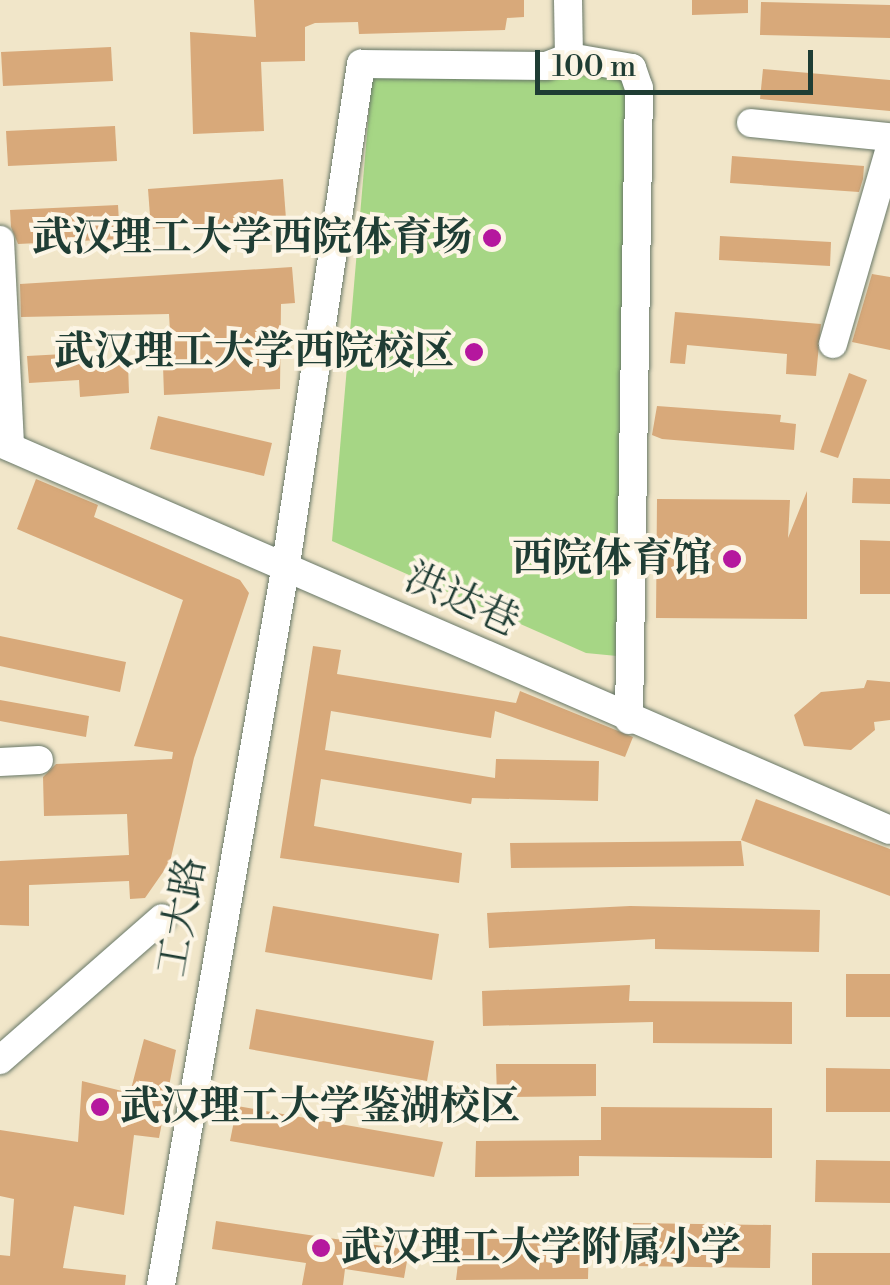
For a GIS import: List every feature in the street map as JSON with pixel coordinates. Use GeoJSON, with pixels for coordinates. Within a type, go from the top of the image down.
{"type":"FeatureCollection","features":[{"type":"Feature","properties":{"kind":"street"},"geometry":{"type":"LineString","coordinates":[[568,0],[569,57],[632,68],[639,88],[629,720]]}},
{"type":"Feature","properties":{"kind":"street","name":"工大路"},"geometry":{"type":"LineString","coordinates":[[162,1285],[286,564],[361,64],[546,66],[569,57]]}},
{"type":"Feature","properties":{"kind":"street"},"geometry":{"type":"LineString","coordinates":[[751,123],[890,137]]}},
{"type":"Feature","properties":{"kind":"street"},"geometry":{"type":"LineString","coordinates":[[833,344],[890,148]]}},
{"type":"Feature","properties":{"kind":"street"},"geometry":{"type":"LineString","coordinates":[[0,240],[5,445]]}},
{"type":"Feature","properties":{"kind":"street","name":"洪达巷"},"geometry":{"type":"LineString","coordinates":[[5,445],[286,564],[629,720],[890,830]]}},
{"type":"Feature","properties":{"kind":"street"},"geometry":{"type":"LineString","coordinates":[[0,762],[39,760]]}},
{"type":"Feature","properties":{"kind":"street"},"geometry":{"type":"LineString","coordinates":[[0,1060],[162,918]]}},
{"type":"Feature","properties":{"kind":"green space","name":"武汉理工大学西院体育场"},"geometry":{"type":"Polygon","coordinates":[[[372,76],[628,76],[617,656],[586,653],[332,541],[372,76]]]}},
{"type":"Feature","properties":{"kind":"building"},"geometry":{"type":"Polygon","coordinates":[[[254,0],[524,0],[524,17],[507,18],[505,30],[359,34],[358,22],[315,23],[305,27],[305,61],[261,62],[264,131],[193,134],[190,32],[256,37],[254,0]]]}},
{"type":"Feature","properties":{"kind":"building"},"geometry":{"type":"Polygon","coordinates":[[[692,0],[748,0],[748,13],[692,15],[692,0]]]}},
{"type":"Feature","properties":{"kind":"building"},"geometry":{"type":"Polygon","coordinates":[[[761,2],[890,5],[890,38],[760,35],[761,2]]]}},
{"type":"Feature","properties":{"kind":"building"},"geometry":{"type":"Polygon","coordinates":[[[111,47],[113,81],[3,86],[1,52],[111,47]]]}},
{"type":"Feature","properties":{"kind":"building"},"geometry":{"type":"Polygon","coordinates":[[[763,69],[890,80],[890,111],[760,99],[763,69]]]}},
{"type":"Feature","properties":{"kind":"building"},"geometry":{"type":"Polygon","coordinates":[[[115,126],[117,161],[8,166],[6,131],[115,126]]]}},
{"type":"Feature","properties":{"kind":"building"},"geometry":{"type":"Polygon","coordinates":[[[732,156],[864,166],[863,179],[859,192],[730,183],[732,156]]]}},
{"type":"Feature","properties":{"kind":"building"},"geometry":{"type":"Polygon","coordinates":[[[283,179],[286,219],[151,229],[148,189],[283,179]]]}},
{"type":"Feature","properties":{"kind":"building"},"geometry":{"type":"Polygon","coordinates":[[[118,205],[120,239],[18,244],[11,227],[10,210],[118,205]]]}},
{"type":"Feature","properties":{"kind":"building"},"geometry":{"type":"Polygon","coordinates":[[[720,236],[831,242],[830,266],[719,260],[720,236]]]}},
{"type":"Feature","properties":{"kind":"building"},"geometry":{"type":"Polygon","coordinates":[[[292,267],[295,303],[281,304],[280,389],[164,395],[163,366],[172,366],[169,314],[21,317],[20,284],[292,267]]]}},
{"type":"Feature","properties":{"kind":"building"},"geometry":{"type":"Polygon","coordinates":[[[872,274],[890,277],[890,350],[852,342],[872,274]]]}},
{"type":"Feature","properties":{"kind":"building"},"geometry":{"type":"Polygon","coordinates":[[[675,312],[821,324],[816,376],[786,374],[787,354],[687,345],[685,364],[670,363],[675,312]]]}},
{"type":"Feature","properties":{"kind":"building"},"geometry":{"type":"Polygon","coordinates":[[[83,353],[84,367],[128,364],[129,393],[80,397],[79,380],[29,383],[27,356],[83,353]]]}},
{"type":"Feature","properties":{"kind":"building"},"geometry":{"type":"Polygon","coordinates":[[[849,373],[867,380],[838,458],[820,452],[849,373]]]}},
{"type":"Feature","properties":{"kind":"building"},"geometry":{"type":"Polygon","coordinates":[[[657,406],[781,415],[780,422],[796,424],[794,450],[662,439],[652,435],[657,406]]]}},
{"type":"Feature","properties":{"kind":"building"},"geometry":{"type":"Polygon","coordinates":[[[158,416],[272,443],[264,476],[150,449],[158,416]]]}},
{"type":"Feature","properties":{"kind":"building"},"geometry":{"type":"Polygon","coordinates":[[[853,478],[890,479],[890,504],[852,503],[853,478]]]}},
{"type":"Feature","properties":{"kind":"building"},"geometry":{"type":"Polygon","coordinates":[[[36,479],[98,505],[94,517],[240,580],[249,593],[194,758],[170,862],[145,898],[130,899],[129,881],[29,885],[29,926],[0,925],[0,861],[129,855],[127,814],[44,816],[43,777],[56,764],[172,759],[173,752],[134,746],[183,600],[17,529],[36,479]]]}},
{"type":"Feature","properties":{"kind":"building","name":"西院体育馆"},"geometry":{"type":"Polygon","coordinates":[[[807,491],[807,619],[656,618],[657,499],[790,500],[788,538],[807,491]]]}},
{"type":"Feature","properties":{"kind":"building"},"geometry":{"type":"Polygon","coordinates":[[[860,540],[890,541],[890,594],[860,594],[860,540]]]}},
{"type":"Feature","properties":{"kind":"building"},"geometry":{"type":"Polygon","coordinates":[[[0,636],[126,662],[120,692],[0,666],[0,636]]]}},
{"type":"Feature","properties":{"kind":"building"},"geometry":{"type":"Polygon","coordinates":[[[313,646],[341,650],[337,674],[516,703],[520,691],[633,737],[625,757],[495,711],[491,738],[331,711],[325,750],[495,778],[496,759],[599,761],[598,801],[472,798],[471,804],[321,779],[314,826],[462,853],[459,883],[280,858],[313,646]]]}},
{"type":"Feature","properties":{"kind":"building"},"geometry":{"type":"Polygon","coordinates":[[[867,680],[890,682],[890,720],[874,722],[875,730],[851,750],[804,746],[794,715],[821,692],[864,688],[867,680]]]}},
{"type":"Feature","properties":{"kind":"building"},"geometry":{"type":"Polygon","coordinates":[[[0,700],[89,716],[86,737],[0,721],[0,700]]]}},
{"type":"Feature","properties":{"kind":"building"},"geometry":{"type":"Polygon","coordinates":[[[756,799],[890,849],[890,896],[741,840],[756,799]]]}},
{"type":"Feature","properties":{"kind":"building"},"geometry":{"type":"Polygon","coordinates":[[[741,841],[744,866],[511,868],[510,843],[741,841]]]}},
{"type":"Feature","properties":{"kind":"building"},"geometry":{"type":"Polygon","coordinates":[[[273,906],[439,934],[432,980],[265,952],[273,906]]]}},
{"type":"Feature","properties":{"kind":"building"},"geometry":{"type":"Polygon","coordinates":[[[630,906],[820,910],[819,952],[655,949],[655,939],[489,948],[487,913],[630,906]]]}},
{"type":"Feature","properties":{"kind":"building"},"geometry":{"type":"Polygon","coordinates":[[[846,974],[890,974],[890,1017],[846,1017],[846,974]]]}},
{"type":"Feature","properties":{"kind":"building"},"geometry":{"type":"Polygon","coordinates":[[[630,985],[629,1001],[792,1002],[792,1044],[653,1043],[653,1022],[483,1026],[482,991],[630,985]]]}},
{"type":"Feature","properties":{"kind":"building"},"geometry":{"type":"Polygon","coordinates":[[[256,1009],[434,1041],[427,1081],[249,1049],[256,1009]]]}},
{"type":"Feature","properties":{"kind":"building"},"geometry":{"type":"Polygon","coordinates":[[[144,1039],[176,1050],[159,1138],[134,1135],[124,1215],[74,1206],[63,1268],[126,1275],[125,1285],[0,1285],[0,1255],[10,1256],[14,1199],[0,1196],[0,1130],[78,1142],[82,1081],[130,1093],[144,1039]]]}},
{"type":"Feature","properties":{"kind":"building"},"geometry":{"type":"Polygon","coordinates":[[[496,1064],[596,1064],[596,1096],[497,1097],[496,1064]]]}},
{"type":"Feature","properties":{"kind":"building"},"geometry":{"type":"Polygon","coordinates":[[[826,1068],[890,1069],[890,1112],[826,1112],[826,1068]]]}},
{"type":"Feature","properties":{"kind":"building"},"geometry":{"type":"Polygon","coordinates":[[[237,1106],[443,1142],[434,1177],[230,1141],[237,1106]]]}},
{"type":"Feature","properties":{"kind":"building"},"geometry":{"type":"Polygon","coordinates":[[[601,1107],[772,1108],[772,1158],[579,1156],[579,1176],[475,1177],[476,1141],[601,1140],[601,1107]]]}},
{"type":"Feature","properties":{"kind":"building"},"geometry":{"type":"Polygon","coordinates":[[[816,1160],[890,1161],[890,1203],[815,1202],[816,1160]]]}},
{"type":"Feature","properties":{"kind":"building"},"geometry":{"type":"Polygon","coordinates":[[[216,1221],[409,1250],[404,1278],[345,1269],[343,1285],[302,1285],[306,1263],[212,1249],[216,1221]]]}},
{"type":"Feature","properties":{"kind":"building"},"geometry":{"type":"Polygon","coordinates":[[[633,1223],[771,1225],[770,1268],[632,1266],[633,1223]]]}},
{"type":"Feature","properties":{"kind":"building"},"geometry":{"type":"Polygon","coordinates":[[[461,1239],[589,1239],[588,1279],[456,1280],[461,1239]]]}},
{"type":"Feature","properties":{"kind":"building"},"geometry":{"type":"Polygon","coordinates":[[[812,1253],[890,1253],[890,1285],[812,1285],[812,1253]]]}},
{"type":"Feature","properties":{"kind":"place","name":"武汉理工大学西院体育场"},"geometry":{"type":"Point","coordinates":[492,238]}},
{"type":"Feature","properties":{"kind":"place","name":"武汉理工大学西院校区"},"geometry":{"type":"Point","coordinates":[474,352]}},
{"type":"Feature","properties":{"kind":"place","name":"西院体育馆"},"geometry":{"type":"Point","coordinates":[732,559]}},
{"type":"Feature","properties":{"kind":"place","name":"武汉理工大学鉴湖校区"},"geometry":{"type":"Point","coordinates":[100,1107]}},
{"type":"Feature","properties":{"kind":"place","name":"武汉理工大学附属小学"},"geometry":{"type":"Point","coordinates":[321,1248]}}]}
